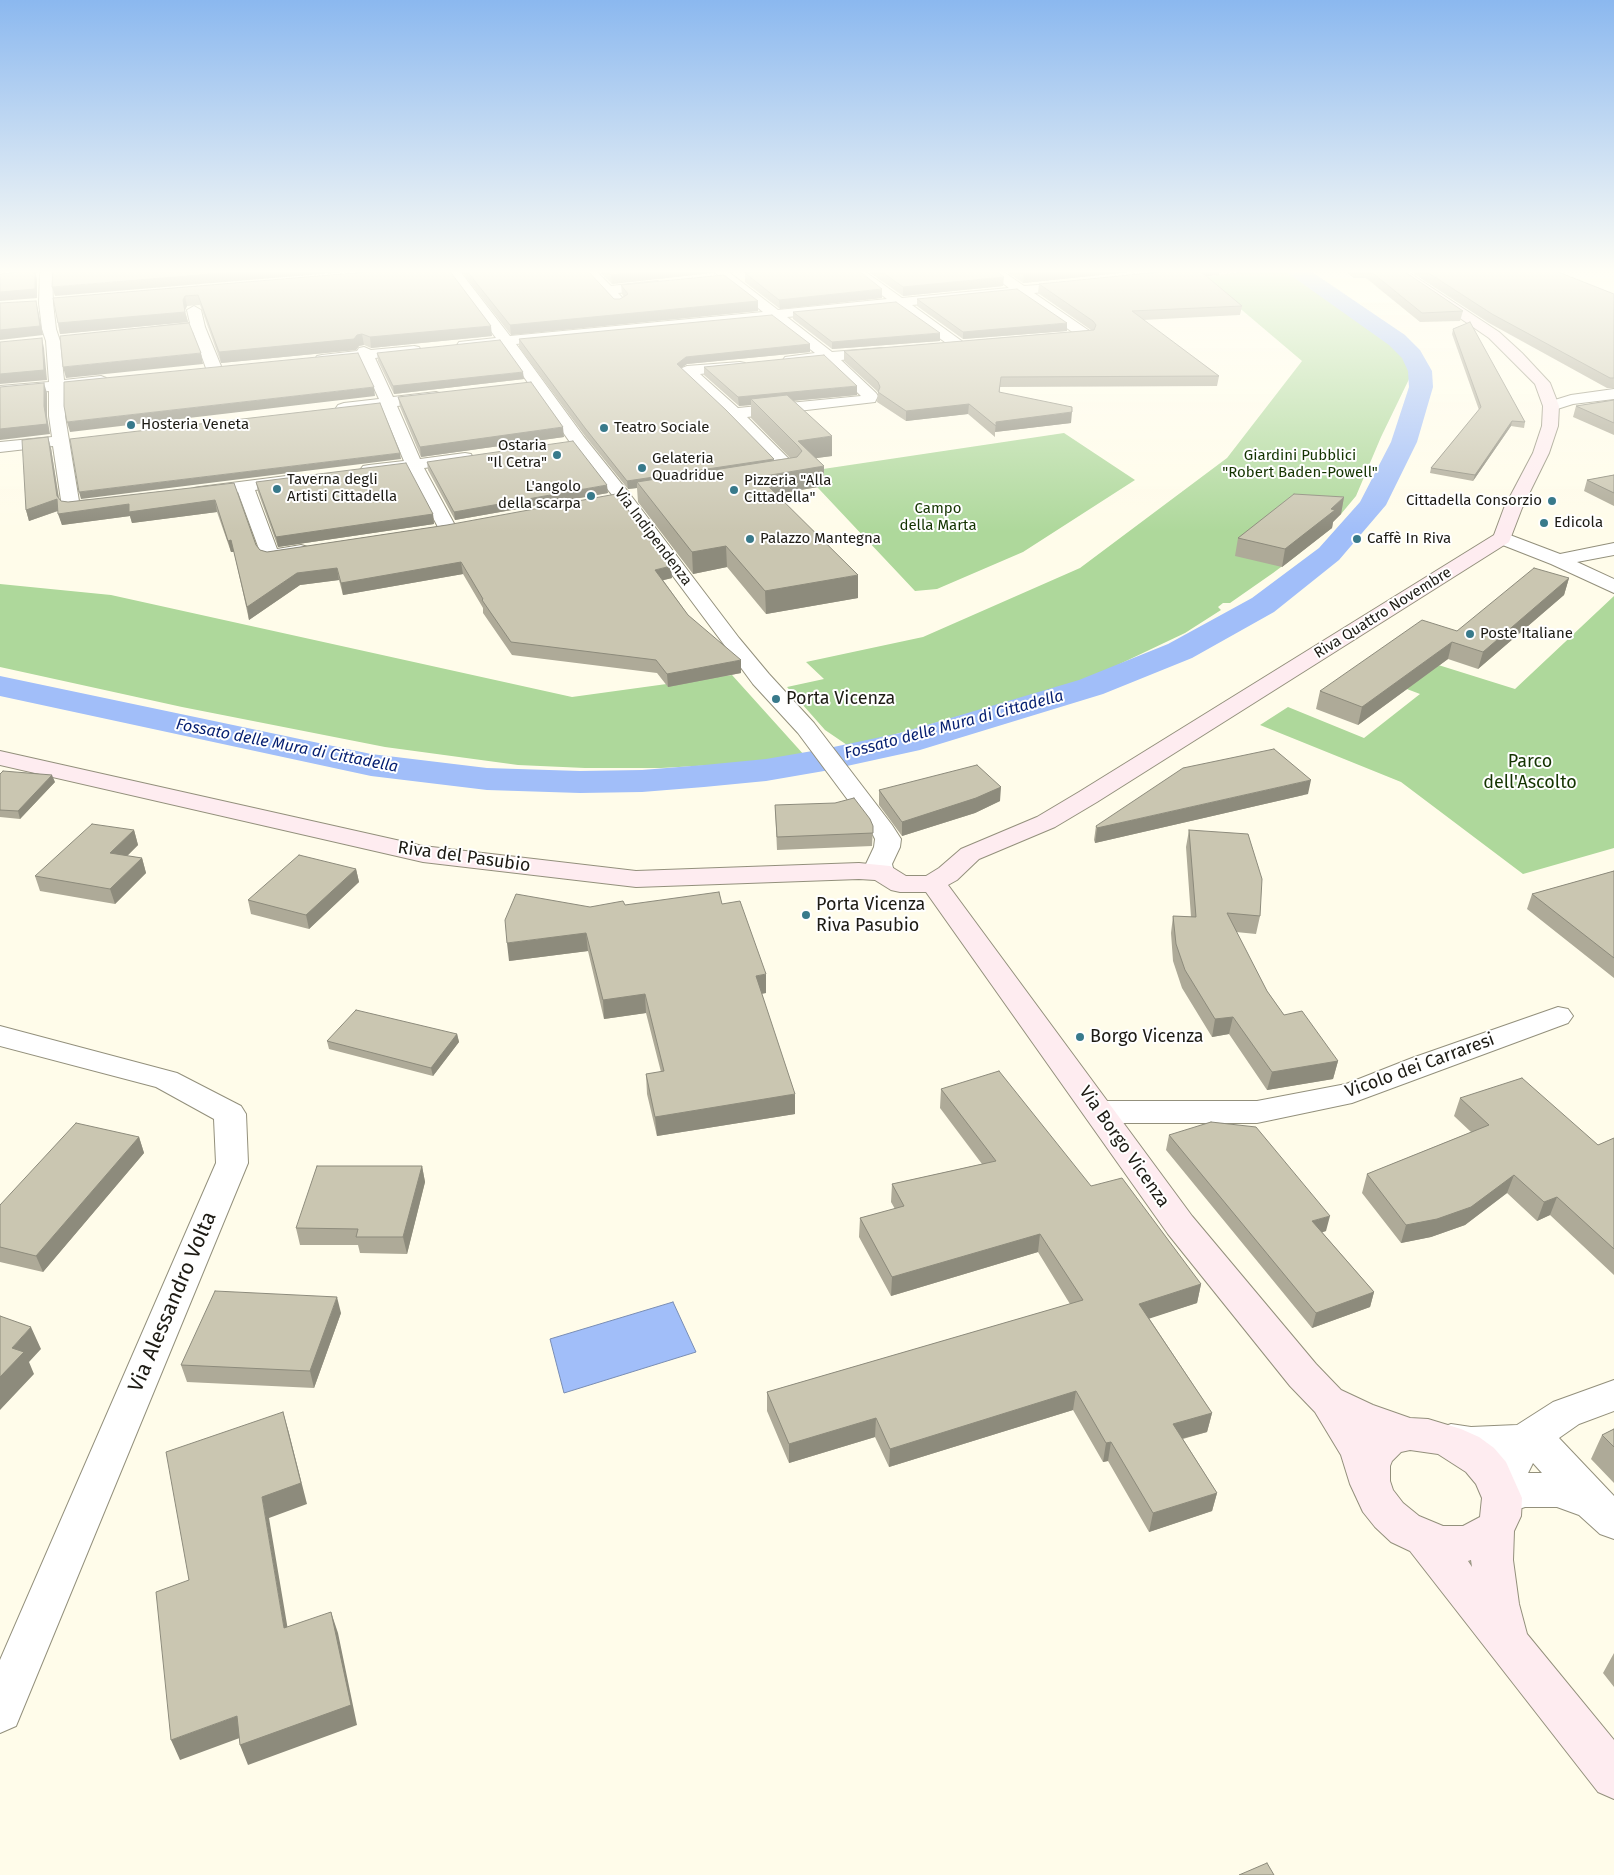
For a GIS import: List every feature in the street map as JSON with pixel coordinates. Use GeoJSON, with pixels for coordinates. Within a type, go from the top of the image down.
{"type":"FeatureCollection","features":[{"type":"Feature","properties":{"kind":"street"},"geometry":{"type":"LineString","coordinates":[[58,358],[57,416],[71,507],[118,503]]}},
{"type":"Feature","properties":{"kind":"street"},"geometry":{"type":"LineString","coordinates":[[210,358],[215,371]]}},
{"type":"Feature","properties":{"kind":"street"},"geometry":{"type":"LineString","coordinates":[[309,361],[334,358]]}},
{"type":"Feature","properties":{"kind":"street"},"geometry":{"type":"LineString","coordinates":[[367,358],[414,465],[448,529]]}},
{"type":"Feature","properties":{"kind":"street","name":"Via Indipendenza"},"geometry":{"type":"LineString","coordinates":[[519,358],[578,442],[623,497],[761,679],[806,728],[888,839],[887,847],[879,864],[881,872]]}},
{"type":"Feature","properties":{"kind":"street"},"geometry":{"type":"LineString","coordinates":[[772,362],[814,358]]}},
{"type":"Feature","properties":{"kind":"street"},"geometry":{"type":"LineString","coordinates":[[734,413],[869,399],[870,396],[830,358]]}},
{"type":"Feature","properties":{"kind":"street"},"geometry":{"type":"LineString","coordinates":[[1517,358],[1542,382],[1551,406],[1550,426],[1541,453],[1513,508],[1502,538],[1558,560],[1614,587]]}},
{"type":"Feature","properties":{"kind":"street"},"geometry":{"type":"LineString","coordinates":[[753,364],[687,371],[734,413],[791,471],[772,474]]}},
{"type":"Feature","properties":{"kind":"street"},"geometry":{"type":"LineString","coordinates":[[196,372],[234,369]]}},
{"type":"Feature","properties":{"kind":"street"},"geometry":{"type":"LineString","coordinates":[[0,391],[113,380]]}},
{"type":"Feature","properties":{"kind":"street"},"geometry":{"type":"LineString","coordinates":[[519,387],[538,384]]}},
{"type":"Feature","properties":{"kind":"street"},"geometry":{"type":"LineString","coordinates":[[1551,406],[1577,399],[1614,394]]}},
{"type":"Feature","properties":{"kind":"street"},"geometry":{"type":"LineString","coordinates":[[329,410],[454,395]]}},
{"type":"Feature","properties":{"kind":"street"},"geometry":{"type":"LineString","coordinates":[[0,448],[80,438]]}},
{"type":"Feature","properties":{"kind":"street"},"geometry":{"type":"LineString","coordinates":[[559,444],[578,442]]}},
{"type":"Feature","properties":{"kind":"street"},"geometry":{"type":"LineString","coordinates":[[351,473],[483,455]]}},
{"type":"Feature","properties":{"kind":"street"},"geometry":{"type":"LineString","coordinates":[[187,494],[313,478]]}},
{"type":"Feature","properties":{"kind":"street"},"geometry":{"type":"LineString","coordinates":[[245,486],[270,556],[317,549]]}},
{"type":"Feature","properties":{"kind":"street"},"geometry":{"type":"LineString","coordinates":[[429,532],[468,525]]}},
{"type":"Feature","properties":{"kind":"street","name":"Riva Quattro Novembre"},"geometry":{"type":"LineString","coordinates":[[933,883],[948,874],[970,854],[1046,822],[1080,802],[1502,538]]}},
{"type":"Feature","properties":{"kind":"street"},"geometry":{"type":"LineString","coordinates":[[1558,560],[1614,548]]}},
{"type":"Feature","properties":{"kind":"street","name":"Riva del Pasubio"},"geometry":{"type":"LineString","coordinates":[[0,758],[423,854],[636,879],[881,872]]}},
{"type":"Feature","properties":{"kind":"street"},"geometry":{"type":"LineString","coordinates":[[881,872],[900,884],[918,885],[933,883]]}},
{"type":"Feature","properties":{"kind":"street","name":"Via Borgo Vicenza"},"geometry":{"type":"LineString","coordinates":[[933,883],[1180,1225],[1303,1375],[1328,1401],[1358,1449],[1377,1500],[1389,1515],[1404,1529],[1424,1538],[1443,1544],[1463,1544],[1480,1540],[1498,1506]]}},
{"type":"Feature","properties":{"kind":"street","name":"Vicolo dei Carraresi"},"geometry":{"type":"LineString","coordinates":[[1099,1112],[1257,1112],[1352,1093],[1558,1016]]}},
{"type":"Feature","properties":{"kind":"street","name":"Via Alessandro Volta"},"geometry":{"type":"LineString","coordinates":[[0,1036],[166,1080],[230,1114],[232,1163],[0,1710]]}},
{"type":"Feature","properties":{"kind":"street"},"geometry":{"type":"LineString","coordinates":[[1447,1440],[1471,1443],[1528,1438],[1566,1413],[1614,1395]]}},
{"type":"Feature","properties":{"kind":"street","name":"Via Borgo Vicenza"},"geometry":{"type":"LineString","coordinates":[[1328,1401],[1360,1417],[1410,1434],[1428,1435],[1447,1440],[1465,1449],[1480,1460],[1492,1474],[1498,1506],[1492,1560],[1498,1604],[1508,1642]]}},
{"type":"Feature","properties":{"kind":"street","name":"Via Borgo Vicenza"},"geometry":{"type":"LineString","coordinates":[[1370,1484],[1370,1466],[1377,1450],[1390,1440],[1410,1434]]}},
{"type":"Feature","properties":{"kind":"street"},"geometry":{"type":"LineString","coordinates":[[1498,1506],[1528,1438]]}},
{"type":"Feature","properties":{"kind":"street"},"geometry":{"type":"LineString","coordinates":[[1528,1438],[1604,1512]]}},
{"type":"Feature","properties":{"kind":"street"},"geometry":{"type":"LineString","coordinates":[[1498,1506],[1525,1490],[1556,1490],[1604,1512]]}},
{"type":"Feature","properties":{"kind":"street","name":"Via Borgo Vicenza"},"geometry":{"type":"LineString","coordinates":[[1424,1538],[1614,1776]]}},
{"type":"Feature","properties":{"kind":"green space","name":"Giardini Pubblici \"Robert Baden-Powell\""},"geometry":{"type":"Polygon","coordinates":[[[1298,358],[1405,358],[1411,375],[1381,437],[1356,496],[1341,514],[1297,551],[1300,553],[1230,603],[1223,603],[1218,607],[1221,610],[1185,633],[1086,680],[850,747],[825,730],[787,687],[824,679],[806,662],[923,637],[1080,568],[1227,458],[1302,361],[1298,358]]]}},
{"type":"Feature","properties":{"kind":"green space","name":"Campo della Marta"},"geometry":{"type":"Polygon","coordinates":[[[1064,433],[1135,480],[1023,552],[937,589],[915,591],[803,472],[1064,433]]]}},
{"type":"Feature","properties":{"kind":"green space"},"geometry":{"type":"Polygon","coordinates":[[[0,584],[111,595],[572,697],[732,675],[805,756],[749,763],[661,768],[585,768],[518,765],[385,747],[182,707],[0,667],[0,584]]]}},
{"type":"Feature","properties":{"kind":"green space","name":"Parco dell'Ascolto"},"geometry":{"type":"Polygon","coordinates":[[[1614,596],[1614,848],[1523,874],[1401,782],[1260,725],[1288,707],[1364,738],[1420,694],[1357,670],[1384,648],[1515,689],[1614,596]]]}},
{"type":"Feature","properties":{"kind":"water"},"geometry":{"type":"Polygon","coordinates":[[[673,1302],[696,1352],[564,1393],[550,1339],[673,1302]]]}},
{"type":"Feature","properties":{"kind":"building"},"geometry":{"type":"Polygon","coordinates":[[[0,358],[43,358],[44,370],[0,374],[0,358]]]}},
{"type":"Feature","properties":{"kind":"building"},"geometry":{"type":"Polygon","coordinates":[[[62,358],[157,358],[63,367],[62,358]]]}},
{"type":"Feature","properties":{"kind":"building"},"geometry":{"type":"Polygon","coordinates":[[[312,358],[360,358],[374,387],[67,422],[64,406],[64,382],[312,358]]]}},
{"type":"Feature","properties":{"kind":"building"},"geometry":{"type":"Polygon","coordinates":[[[379,358],[513,358],[523,372],[393,386],[379,358]]]}},
{"type":"Feature","properties":{"kind":"building"},"geometry":{"type":"Polygon","coordinates":[[[533,358],[685,358],[677,364],[774,459],[627,481],[533,358]]]}},
{"type":"Feature","properties":{"kind":"building"},"geometry":{"type":"Polygon","coordinates":[[[799,358],[827,358],[857,386],[738,397],[704,367],[799,358]]]}},
{"type":"Feature","properties":{"kind":"building"},"geometry":{"type":"Polygon","coordinates":[[[851,358],[1194,358],[1219,376],[1001,377],[999,392],[1072,407],[1072,412],[996,422],[996,426],[969,404],[906,411],[878,392],[880,387],[878,382],[851,358]]]}},
{"type":"Feature","properties":{"kind":"building"},"geometry":{"type":"Polygon","coordinates":[[[1463,358],[1490,358],[1525,422],[1512,421],[1475,475],[1431,468],[1481,407],[1463,358]]]}},
{"type":"Feature","properties":{"kind":"building"},"geometry":{"type":"Polygon","coordinates":[[[1572,358],[1614,358],[1614,378],[1610,378],[1572,358]]]}},
{"type":"Feature","properties":{"kind":"building"},"geometry":{"type":"Polygon","coordinates":[[[531,382],[563,427],[420,447],[398,397],[531,382]]]}},
{"type":"Feature","properties":{"kind":"building"},"geometry":{"type":"Polygon","coordinates":[[[44,383],[44,406],[47,424],[0,429],[0,387],[44,383]]]}},
{"type":"Feature","properties":{"kind":"building"},"geometry":{"type":"Polygon","coordinates":[[[787,395],[832,436],[798,441],[824,466],[759,477],[858,575],[765,591],[726,546],[692,552],[637,482],[797,457],[802,451],[751,399],[787,395]]]}},
{"type":"Feature","properties":{"kind":"building"},"geometry":{"type":"Polygon","coordinates":[[[1614,400],[1614,423],[1576,406],[1614,400]]]}},
{"type":"Feature","properties":{"kind":"building"},"geometry":{"type":"Polygon","coordinates":[[[380,403],[400,453],[79,492],[70,439],[380,403]]]}},
{"type":"Feature","properties":{"kind":"building"},"geometry":{"type":"Polygon","coordinates":[[[48,437],[57,496],[61,501],[68,502],[234,483],[256,545],[260,550],[267,552],[447,525],[616,494],[671,566],[655,570],[688,615],[741,660],[667,674],[656,660],[511,642],[482,600],[461,562],[341,583],[337,568],[297,573],[247,607],[231,540],[228,541],[215,500],[129,512],[129,504],[58,514],[57,499],[26,510],[22,440],[48,437]]]}},
{"type":"Feature","properties":{"kind":"building"},"geometry":{"type":"Polygon","coordinates":[[[573,441],[607,485],[454,512],[427,462],[573,441]]]}},
{"type":"Feature","properties":{"kind":"building"},"geometry":{"type":"Polygon","coordinates":[[[406,463],[433,514],[276,537],[256,482],[406,463]]]}},
{"type":"Feature","properties":{"kind":"building"},"geometry":{"type":"Polygon","coordinates":[[[1614,475],[1614,493],[1587,480],[1614,475]]]}},
{"type":"Feature","properties":{"kind":"building"},"geometry":{"type":"Polygon","coordinates":[[[1294,494],[1344,497],[1331,509],[1335,510],[1285,549],[1238,538],[1294,494]]]}},
{"type":"Feature","properties":{"kind":"building"},"geometry":{"type":"Polygon","coordinates":[[[1534,568],[1569,578],[1483,652],[1452,642],[1362,707],[1320,691],[1422,620],[1457,631],[1534,568]]]}},
{"type":"Feature","properties":{"kind":"building"},"geometry":{"type":"Polygon","coordinates":[[[1274,749],[1311,780],[1097,828],[1096,826],[1183,768],[1274,749]]]}},
{"type":"Feature","properties":{"kind":"building"},"geometry":{"type":"Polygon","coordinates":[[[977,765],[1001,787],[976,798],[902,822],[879,790],[977,765]]]}},
{"type":"Feature","properties":{"kind":"building"},"geometry":{"type":"Polygon","coordinates":[[[3,771],[52,775],[18,811],[0,810],[0,774],[3,771]]]}},
{"type":"Feature","properties":{"kind":"building"},"geometry":{"type":"Polygon","coordinates":[[[854,798],[870,819],[873,833],[777,837],[775,805],[835,803],[854,798]]]}},
{"type":"Feature","properties":{"kind":"building"},"geometry":{"type":"Polygon","coordinates":[[[92,824],[134,830],[110,853],[142,858],[110,889],[35,876],[92,824]]]}},
{"type":"Feature","properties":{"kind":"building"},"geometry":{"type":"Polygon","coordinates":[[[1189,830],[1248,834],[1262,879],[1260,916],[1227,913],[1267,991],[1284,1015],[1302,1011],[1338,1061],[1272,1072],[1233,1017],[1215,1019],[1185,970],[1176,944],[1173,916],[1196,917],[1189,830]]]}},
{"type":"Feature","properties":{"kind":"building"},"geometry":{"type":"Polygon","coordinates":[[[299,855],[356,869],[306,915],[248,900],[299,855]]]}},
{"type":"Feature","properties":{"kind":"building"},"geometry":{"type":"Polygon","coordinates":[[[1614,871],[1614,958],[1532,894],[1614,871]]]}},
{"type":"Feature","properties":{"kind":"building"},"geometry":{"type":"Polygon","coordinates":[[[719,892],[722,904],[740,901],[766,974],[756,976],[795,1094],[655,1117],[646,1074],[664,1071],[645,994],[603,1000],[586,933],[507,943],[505,920],[516,894],[590,907],[623,901],[625,905],[719,892]]]}},
{"type":"Feature","properties":{"kind":"building"},"geometry":{"type":"Polygon","coordinates":[[[356,1010],[457,1034],[431,1068],[327,1041],[356,1010]]]}},
{"type":"Feature","properties":{"kind":"building"},"geometry":{"type":"Polygon","coordinates":[[[999,1071],[1091,1186],[1122,1178],[1201,1284],[1139,1304],[1212,1413],[1173,1424],[1217,1493],[1153,1513],[1111,1442],[1106,1443],[1076,1391],[890,1449],[876,1418],[789,1444],[767,1392],[1083,1300],[1040,1234],[892,1277],[860,1218],[904,1206],[892,1184],[996,1161],[941,1089],[999,1071]]]}},
{"type":"Feature","properties":{"kind":"building"},"geometry":{"type":"Polygon","coordinates":[[[1522,1078],[1598,1145],[1614,1138],[1614,1249],[1557,1197],[1544,1202],[1514,1175],[1471,1207],[1437,1219],[1406,1225],[1367,1174],[1489,1125],[1460,1098],[1522,1078]]]}},
{"type":"Feature","properties":{"kind":"building"},"geometry":{"type":"Polygon","coordinates":[[[1211,1122],[1256,1127],[1330,1216],[1312,1221],[1374,1292],[1316,1313],[1169,1135],[1211,1122]]]}},
{"type":"Feature","properties":{"kind":"building"},"geometry":{"type":"Polygon","coordinates":[[[76,1123],[139,1137],[36,1256],[0,1247],[0,1205],[76,1123]]]}},
{"type":"Feature","properties":{"kind":"building"},"geometry":{"type":"Polygon","coordinates":[[[317,1166],[422,1166],[403,1237],[356,1237],[358,1229],[296,1228],[317,1166]]]}},
{"type":"Feature","properties":{"kind":"building"},"geometry":{"type":"Polygon","coordinates":[[[215,1291],[337,1297],[310,1371],[181,1365],[215,1291]]]}},
{"type":"Feature","properties":{"kind":"building"},"geometry":{"type":"Polygon","coordinates":[[[0,1316],[31,1327],[12,1348],[24,1352],[0,1377],[0,1316]]]}},
{"type":"Feature","properties":{"kind":"building"},"geometry":{"type":"Polygon","coordinates":[[[283,1412],[301,1483],[262,1497],[284,1628],[331,1612],[351,1705],[240,1745],[237,1716],[171,1740],[156,1592],[189,1580],[166,1452],[283,1412]]]}},
{"type":"Feature","properties":{"kind":"building"},"geometry":{"type":"Polygon","coordinates":[[[1614,1429],[1614,1447],[1602,1435],[1614,1429]]]}},
{"type":"Feature","properties":{"kind":"building"},"geometry":{"type":"Polygon","coordinates":[[[1267,1863],[1274,1875],[1239,1875],[1267,1863]]]}},
{"type":"Feature","properties":{"kind":"waterway","name":"Fossato delle Mura di Cittadella"},"geometry":{"type":"LineString","coordinates":[[0,686],[371,765],[487,779],[580,782],[642,781],[704,776],[766,770],[907,742],[1091,687],[1180,651],[1263,605],[1329,554],[1372,505],[1404,442],[1421,387],[1420,371],[1413,358]]}},
{"type":"Feature","properties":{"kind":"place","name":"Hosteria Veneta"},"geometry":{"type":"Point","coordinates":[131,425]}},
{"type":"Feature","properties":{"kind":"place","name":"Teatro Sociale"},"geometry":{"type":"Point","coordinates":[604,428]}},
{"type":"Feature","properties":{"kind":"place","name":"Ostaria \"Il Cetra\""},"geometry":{"type":"Point","coordinates":[557,455]}},
{"type":"Feature","properties":{"kind":"place","name":"Gelateria Quadridue"},"geometry":{"type":"Point","coordinates":[642,468]}},
{"type":"Feature","properties":{"kind":"place","name":"Taverna degli Artisti Cittadella"},"geometry":{"type":"Point","coordinates":[277,489]}},
{"type":"Feature","properties":{"kind":"place","name":"Pizzeria \"Alla Cittadella\""},"geometry":{"type":"Point","coordinates":[734,490]}},
{"type":"Feature","properties":{"kind":"place","name":"L'angolo della scarpa"},"geometry":{"type":"Point","coordinates":[591,496]}},
{"type":"Feature","properties":{"kind":"place","name":"Cittadella Consorzio"},"geometry":{"type":"Point","coordinates":[1552,501]}},
{"type":"Feature","properties":{"kind":"place","name":"Edicola"},"geometry":{"type":"Point","coordinates":[1544,523]}},
{"type":"Feature","properties":{"kind":"place","name":"Palazzo Mantegna"},"geometry":{"type":"Point","coordinates":[750,539]}},
{"type":"Feature","properties":{"kind":"place","name":"Caffè In Riva"},"geometry":{"type":"Point","coordinates":[1357,539]}},
{"type":"Feature","properties":{"kind":"place","name":"Poste Italiane"},"geometry":{"type":"Point","coordinates":[1470,634]}},
{"type":"Feature","properties":{"kind":"place","name":"Porta Vicenza"},"geometry":{"type":"Point","coordinates":[776,699]}},
{"type":"Feature","properties":{"kind":"place","name":"Porta Vicenza Riva Pasubio"},"geometry":{"type":"Point","coordinates":[806,915]}},
{"type":"Feature","properties":{"kind":"place","name":"Borgo Vicenza"},"geometry":{"type":"Point","coordinates":[1080,1037]}}]}
